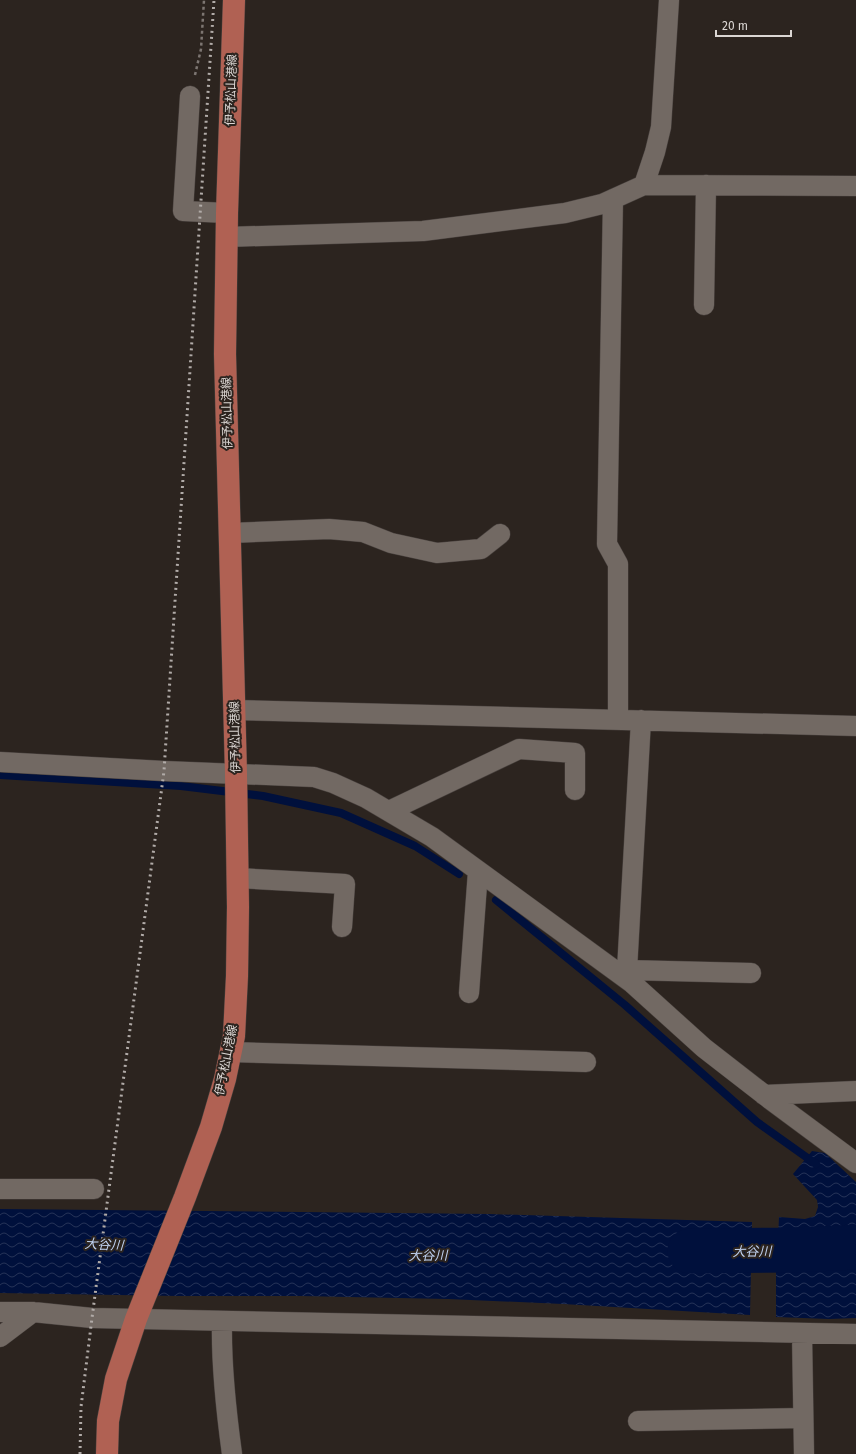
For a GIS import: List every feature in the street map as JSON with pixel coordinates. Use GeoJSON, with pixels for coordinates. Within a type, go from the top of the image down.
{"type":"FeatureCollection","features":[{"type":"Feature","properties":{"kind":"main road","name":"伊予松山港線"},"geometry":{"type":"LineString","coordinates":[[107,1454],[108,1421],[116,1379],[138,1314],[186,1197],[211,1127],[225,1078],[234,1036],[237,976],[238,878],[225,354],[227,213],[234,0]]}},
{"type":"Feature","properties":{"kind":"street"},"geometry":{"type":"LineString","coordinates":[[644,185],[655,152],[661,127],[669,0]]}},
{"type":"Feature","properties":{"kind":"street"},"geometry":{"type":"LineString","coordinates":[[190,96],[183,211],[227,213]]}},
{"type":"Feature","properties":{"kind":"street"},"geometry":{"type":"LineString","coordinates":[[227,238],[423,231],[565,213],[602,204],[644,185],[856,186]]}},
{"type":"Feature","properties":{"kind":"street"},"geometry":{"type":"LineString","coordinates":[[704,304],[706,185]]}},
{"type":"Feature","properties":{"kind":"street"},"geometry":{"type":"LineString","coordinates":[[613,199],[607,544],[618,564],[618,720]]}},
{"type":"Feature","properties":{"kind":"street"},"geometry":{"type":"LineString","coordinates":[[230,533],[329,529],[363,532],[391,543],[437,553],[481,549],[500,534]]}},
{"type":"Feature","properties":{"kind":"street"},"geometry":{"type":"LineString","coordinates":[[234,710],[856,726]]}},
{"type":"Feature","properties":{"kind":"street"},"geometry":{"type":"LineString","coordinates":[[624,973],[641,720]]}},
{"type":"Feature","properties":{"kind":"street"},"geometry":{"type":"LineString","coordinates":[[389,811],[519,749],[575,753],[575,790]]}},
{"type":"Feature","properties":{"kind":"street"},"geometry":{"type":"LineString","coordinates":[[0,762],[314,777],[333,783],[366,798],[432,837],[624,973],[632,983],[704,1048],[764,1095],[856,1163]]}},
{"type":"Feature","properties":{"kind":"street"},"geometry":{"type":"LineString","coordinates":[[469,993],[478,871]]}},
{"type":"Feature","properties":{"kind":"street"},"geometry":{"type":"LineString","coordinates":[[238,878],[344,884],[342,927]]}},
{"type":"Feature","properties":{"kind":"street"},"geometry":{"type":"LineString","coordinates":[[624,973],[751,973]]}},
{"type":"Feature","properties":{"kind":"street"},"geometry":{"type":"LineString","coordinates":[[230,1052],[586,1062]]}},
{"type":"Feature","properties":{"kind":"street"},"geometry":{"type":"LineString","coordinates":[[764,1095],[856,1092]]}},
{"type":"Feature","properties":{"kind":"street"},"geometry":{"type":"LineString","coordinates":[[0,1189],[94,1189]]}},
{"type":"Feature","properties":{"kind":"street"},"geometry":{"type":"LineString","coordinates":[[0,1312],[33,1312],[92,1318],[138,1314],[222,1321],[856,1334]]}},
{"type":"Feature","properties":{"kind":"street"},"geometry":{"type":"LineString","coordinates":[[0,1338],[33,1312]]}},
{"type":"Feature","properties":{"kind":"street"},"geometry":{"type":"LineString","coordinates":[[222,1321],[224,1383],[232,1454]]}},
{"type":"Feature","properties":{"kind":"street"},"geometry":{"type":"LineString","coordinates":[[802,1333],[804,1454]]}},
{"type":"Feature","properties":{"kind":"street"},"geometry":{"type":"LineString","coordinates":[[638,1421],[803,1418]]}},
{"type":"Feature","properties":{"kind":"path"},"geometry":{"type":"LineString","coordinates":[[190,96],[200,49],[204,0]]}},
{"type":"Feature","properties":{"kind":"water"},"geometry":{"type":"Polygon","coordinates":[[[812,1151],[825,1153],[856,1182],[856,1318],[829,1319],[776,1317],[776,1271],[782,1271],[782,1264],[777,1264],[779,1217],[805,1219],[815,1216],[818,1207],[817,1200],[793,1174],[812,1151]]]}},
{"type":"Feature","properties":{"kind":"water"},"geometry":{"type":"Polygon","coordinates":[[[0,1209],[489,1214],[752,1222],[750,1315],[448,1299],[0,1293],[0,1209]]]}},
{"type":"Feature","properties":{"kind":"waterway"},"geometry":{"type":"LineString","coordinates":[[0,775],[181,786],[263,796],[341,813],[415,846],[459,874]]}},
{"type":"Feature","properties":{"kind":"waterway"},"geometry":{"type":"LineString","coordinates":[[496,900],[625,1005],[757,1122],[816,1164]]}},
{"type":"Feature","properties":{"kind":"waterway","name":"大谷川"},"geometry":{"type":"LineString","coordinates":[[690,1251],[795,1250],[856,1247]]}},
{"type":"Feature","properties":{"kind":"railway"},"geometry":{"type":"LineString","coordinates":[[80,1454],[81,1407],[164,771],[214,0]]}}]}
